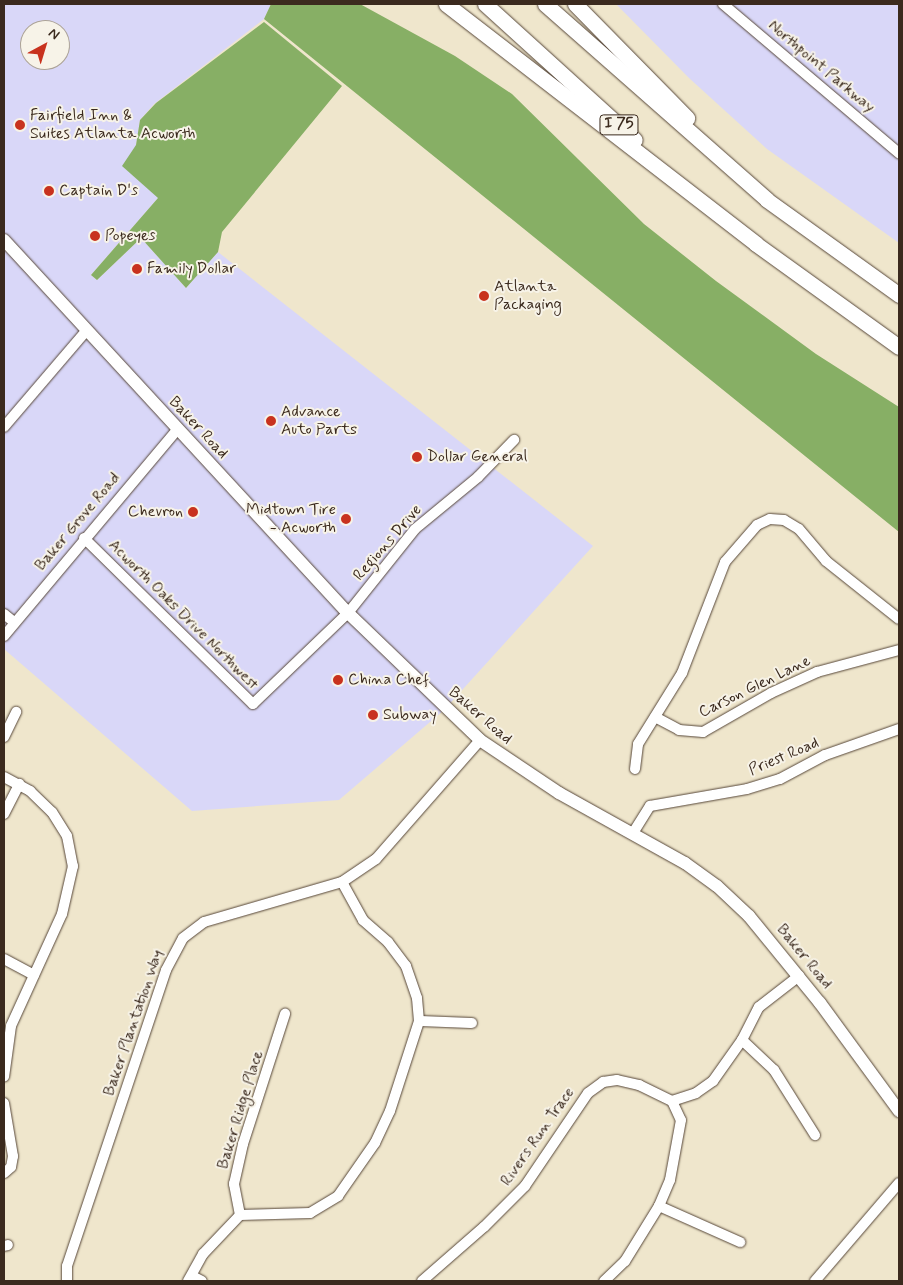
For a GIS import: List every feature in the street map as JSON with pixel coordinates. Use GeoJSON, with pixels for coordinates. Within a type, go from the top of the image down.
{"type":"FeatureCollection","features":[{"type":"Feature","properties":{"kind":"highway"},"geometry":{"type":"LineString","coordinates":[[446,4],[756,244]]}},
{"type":"Feature","properties":{"kind":"highway","name":"I 75"},"geometry":{"type":"LineString","coordinates":[[485,4],[756,244],[899,348]]}},
{"type":"Feature","properties":{"kind":"highway","name":"I 75"},"geometry":{"type":"LineString","coordinates":[[545,4],[767,200],[899,295]]}},
{"type":"Feature","properties":{"kind":"highway"},"geometry":{"type":"LineString","coordinates":[[575,4],[767,200]]}},
{"type":"Feature","properties":{"kind":"main road","name":"Baker Road"},"geometry":{"type":"LineString","coordinates":[[4,240],[177,430],[348,613],[480,740],[559,793],[685,863],[717,886],[765,934],[799,976],[899,1111]]}},
{"type":"Feature","properties":{"kind":"street","name":"Northpoint Parkway"},"geometry":{"type":"LineString","coordinates":[[724,4],[899,153]]}},
{"type":"Feature","properties":{"kind":"street"},"geometry":{"type":"LineString","coordinates":[[4,427],[86,331]]}},
{"type":"Feature","properties":{"kind":"street","name":"Baker Grove Road"},"geometry":{"type":"LineString","coordinates":[[4,636],[84,538],[177,430]]}},
{"type":"Feature","properties":{"kind":"street","name":"Regions Drive"},"geometry":{"type":"LineString","coordinates":[[348,613],[415,529],[478,477],[514,440]]}},
{"type":"Feature","properties":{"kind":"street"},"geometry":{"type":"LineString","coordinates":[[636,769],[638,744],[682,673],[725,562],[757,525],[770,519],[784,520],[799,529],[826,561],[899,619]]}},
{"type":"Feature","properties":{"kind":"street","name":"Acworth Oaks Drive Northwest"},"geometry":{"type":"LineString","coordinates":[[84,538],[253,704],[348,613]]}},
{"type":"Feature","properties":{"kind":"street"},"geometry":{"type":"LineString","coordinates":[[4,614],[14,622]]}},
{"type":"Feature","properties":{"kind":"street","name":"Carson Glen Lane"},"geometry":{"type":"LineString","coordinates":[[655,717],[679,730],[703,732],[771,693],[817,672],[899,650]]}},
{"type":"Feature","properties":{"kind":"street"},"geometry":{"type":"LineString","coordinates":[[4,736],[16,712]]}},
{"type":"Feature","properties":{"kind":"street","name":"Priest Road"},"geometry":{"type":"LineString","coordinates":[[633,833],[650,806],[772,781],[825,755],[899,729]]}},
{"type":"Feature","properties":{"kind":"street","name":"Baker Plantation Way"},"geometry":{"type":"LineString","coordinates":[[67,1281],[67,1266],[166,970],[178,946],[204,922],[342,882],[376,859],[480,740]]}},
{"type":"Feature","properties":{"kind":"street"},"geometry":{"type":"LineString","coordinates":[[4,777],[19,784],[37,797],[60,823],[71,850],[73,866],[62,914],[11,1026],[4,1077]]}},
{"type":"Feature","properties":{"kind":"street"},"geometry":{"type":"LineString","coordinates":[[4,814],[19,784]]}},
{"type":"Feature","properties":{"kind":"street"},"geometry":{"type":"LineString","coordinates":[[194,1280],[202,1254],[240,1215],[310,1213],[338,1196],[375,1143],[390,1111],[419,1021],[417,998],[406,966],[388,942],[363,920],[342,882]]}},
{"type":"Feature","properties":{"kind":"street"},"geometry":{"type":"LineString","coordinates":[[4,959],[34,975]]}},
{"type":"Feature","properties":{"kind":"street"},"geometry":{"type":"LineString","coordinates":[[604,1281],[624,1261],[659,1206],[670,1180],[681,1120],[672,1101],[696,1093],[713,1081],[742,1040],[759,1006],[799,976]]}},
{"type":"Feature","properties":{"kind":"street","name":"Baker Ridge Place"},"geometry":{"type":"LineString","coordinates":[[240,1215],[234,1184],[243,1144],[286,1014]]}},
{"type":"Feature","properties":{"kind":"street"},"geometry":{"type":"LineString","coordinates":[[419,1021],[472,1022]]}},
{"type":"Feature","properties":{"kind":"street"},"geometry":{"type":"LineString","coordinates":[[742,1040],[774,1070],[815,1136]]}},
{"type":"Feature","properties":{"kind":"street","name":"Rivers Run Trace"},"geometry":{"type":"LineString","coordinates":[[422,1281],[484,1227],[525,1186],[588,1092],[603,1082],[617,1080],[639,1085],[672,1101]]}},
{"type":"Feature","properties":{"kind":"street"},"geometry":{"type":"LineString","coordinates":[[4,1103],[13,1156],[11,1167],[4,1173]]}},
{"type":"Feature","properties":{"kind":"street"},"geometry":{"type":"LineString","coordinates":[[815,1281],[899,1183]]}},
{"type":"Feature","properties":{"kind":"street"},"geometry":{"type":"LineString","coordinates":[[659,1206],[740,1242]]}},
{"type":"Feature","properties":{"kind":"shaded area"},"geometry":{"type":"Polygon","coordinates":[[[4,4],[271,4],[264,19],[154,104],[140,120],[136,145],[158,198],[91,275],[97,280],[141,238],[186,288],[218,252],[593,546],[444,710],[339,800],[192,811],[4,649],[4,4]]]}},
{"type":"Feature","properties":{"kind":"shaded area"},"geometry":{"type":"Polygon","coordinates":[[[616,4],[899,4],[899,243],[767,149],[689,78],[616,4]]]}},
{"type":"Feature","properties":{"kind":"green space"},"geometry":{"type":"Polygon","coordinates":[[[271,4],[360,4],[455,56],[512,94],[644,224],[716,281],[816,354],[899,407],[899,532],[264,19],[271,4]]]}},
{"type":"Feature","properties":{"kind":"green space"},"geometry":{"type":"Polygon","coordinates":[[[264,22],[342,86],[222,232],[218,252],[186,288],[141,238],[97,280],[91,275],[158,198],[122,166],[136,145],[140,120],[156,103],[264,22]]]}},
{"type":"Feature","properties":{"kind":"place","name":"Fairfield Inn & Suites Atlanta Acworth"},"geometry":{"type":"Point","coordinates":[20,125]}},
{"type":"Feature","properties":{"kind":"place","name":"Captain D's"},"geometry":{"type":"Point","coordinates":[49,191]}},
{"type":"Feature","properties":{"kind":"place","name":"Popeyes"},"geometry":{"type":"Point","coordinates":[95,236]}},
{"type":"Feature","properties":{"kind":"place","name":"Family Dollar"},"geometry":{"type":"Point","coordinates":[137,269]}},
{"type":"Feature","properties":{"kind":"place","name":"Atlanta Packaging"},"geometry":{"type":"Point","coordinates":[484,296]}},
{"type":"Feature","properties":{"kind":"place","name":"Advance Auto Parts"},"geometry":{"type":"Point","coordinates":[271,421]}},
{"type":"Feature","properties":{"kind":"place","name":"Dollar General"},"geometry":{"type":"Point","coordinates":[417,457]}},
{"type":"Feature","properties":{"kind":"place","name":"Chevron"},"geometry":{"type":"Point","coordinates":[193,512]}},
{"type":"Feature","properties":{"kind":"place","name":"Midtown Tire - Acworth"},"geometry":{"type":"Point","coordinates":[346,519]}},
{"type":"Feature","properties":{"kind":"place","name":"China Chef"},"geometry":{"type":"Point","coordinates":[338,680]}},
{"type":"Feature","properties":{"kind":"place","name":"Subway"},"geometry":{"type":"Point","coordinates":[373,715]}}]}
